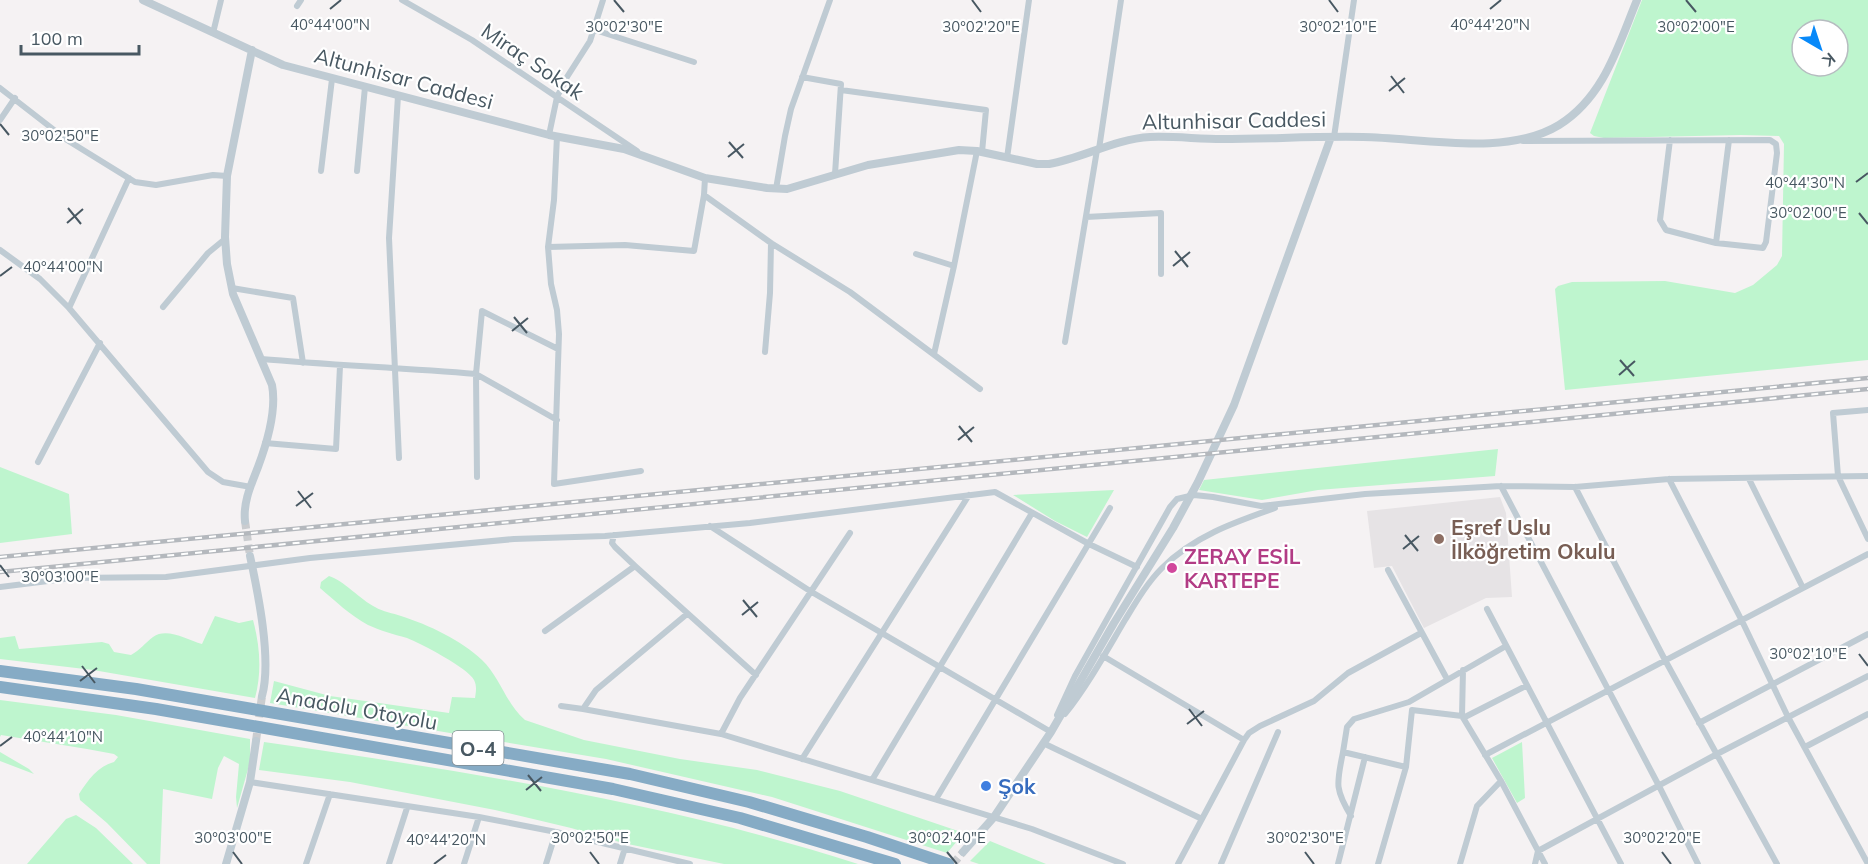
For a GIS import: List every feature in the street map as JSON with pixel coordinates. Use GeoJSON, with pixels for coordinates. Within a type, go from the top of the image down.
{"type":"FeatureCollection","features":[{"type":"Feature","properties":{"kind":"highway","name":"Anadolu Otoyolu"},"geometry":{"type":"LineString","coordinates":[[0,671],[179,696],[630,774],[749,802],[948,864]]}},
{"type":"Feature","properties":{"kind":"highway","name":"Anadolu Otoyolu"},"geometry":{"type":"LineString","coordinates":[[0,687],[156,709],[613,789],[740,818],[895,864]]}},
{"type":"Feature","properties":{"kind":"street","name":"Altunhisar Caddesi"},"geometry":{"type":"LineString","coordinates":[[143,0],[283,65],[553,135],[643,155],[705,178],[776,189],[796,187],[835,174],[916,156],[959,150],[979,151],[1037,164],[1049,164],[1150,137],[1220,139],[1333,137],[1480,143],[1512,141],[1544,133],[1559,125],[1585,104],[1603,80],[1637,0]]}},
{"type":"Feature","properties":{"kind":"street"},"geometry":{"type":"LineString","coordinates":[[213,33],[221,0]]}},
{"type":"Feature","properties":{"kind":"street","name":"Miraç Sokak"},"geometry":{"type":"LineString","coordinates":[[402,0],[472,40],[643,155]]}},
{"type":"Feature","properties":{"kind":"street"},"geometry":{"type":"LineString","coordinates":[[603,0],[595,30],[587,48],[567,77],[557,97],[553,135],[554,200],[548,247],[551,284],[558,321],[554,484],[641,471]]}},
{"type":"Feature","properties":{"kind":"street"},"geometry":{"type":"LineString","coordinates":[[776,189],[784,136],[802,77],[830,0]]}},
{"type":"Feature","properties":{"kind":"street"},"geometry":{"type":"LineString","coordinates":[[1007,158],[1029,0]]}},
{"type":"Feature","properties":{"kind":"street"},"geometry":{"type":"LineString","coordinates":[[1065,342],[1098,150],[1120,0]]}},
{"type":"Feature","properties":{"kind":"street"},"geometry":{"type":"LineString","coordinates":[[1051,732],[1173,528],[1226,425],[1333,137],[1354,0]]}},
{"type":"Feature","properties":{"kind":"street"},"geometry":{"type":"LineString","coordinates":[[595,30],[694,62]]}},
{"type":"Feature","properties":{"kind":"street"},"geometry":{"type":"LineString","coordinates":[[245,521],[244,508],[272,418],[273,392],[232,288],[225,239],[227,176],[252,50]]}},
{"type":"Feature","properties":{"kind":"street"},"geometry":{"type":"LineString","coordinates":[[802,77],[842,84],[835,174]]}},
{"type":"Feature","properties":{"kind":"street"},"geometry":{"type":"LineString","coordinates":[[321,171],[332,79]]}},
{"type":"Feature","properties":{"kind":"street"},"geometry":{"type":"LineString","coordinates":[[357,171],[364,87]]}},
{"type":"Feature","properties":{"kind":"street"},"geometry":{"type":"LineString","coordinates":[[0,88],[67,140],[141,184],[156,185],[213,175],[227,176]]}},
{"type":"Feature","properties":{"kind":"street"},"geometry":{"type":"LineString","coordinates":[[841,90],[986,110],[934,354]]}},
{"type":"Feature","properties":{"kind":"street"},"geometry":{"type":"LineString","coordinates":[[398,96],[389,238],[399,458]]}},
{"type":"Feature","properties":{"kind":"street"},"geometry":{"type":"LineString","coordinates":[[0,120],[15,98]]}},
{"type":"Feature","properties":{"kind":"street"},"geometry":{"type":"LineString","coordinates":[[1512,141],[1670,140],[1729,140],[1773,142],[1777,147],[1765,246],[1760,249],[1716,243],[1673,233],[1662,226],[1660,220],[1670,140]]}},
{"type":"Feature","properties":{"kind":"street"},"geometry":{"type":"LineString","coordinates":[[1716,243],[1729,140]]}},
{"type":"Feature","properties":{"kind":"street"},"geometry":{"type":"LineString","coordinates":[[69,308],[129,178]]}},
{"type":"Feature","properties":{"kind":"street"},"geometry":{"type":"LineString","coordinates":[[548,247],[625,245],[694,251],[705,178]]}},
{"type":"Feature","properties":{"kind":"street"},"geometry":{"type":"LineString","coordinates":[[704,195],[771,243],[850,292],[980,389]]}},
{"type":"Feature","properties":{"kind":"street"},"geometry":{"type":"LineString","coordinates":[[1086,217],[1161,213],[1161,273]]}},
{"type":"Feature","properties":{"kind":"street"},"geometry":{"type":"LineString","coordinates":[[163,307],[208,254],[225,239]]}},
{"type":"Feature","properties":{"kind":"street"},"geometry":{"type":"LineString","coordinates":[[765,352],[771,243]]}},
{"type":"Feature","properties":{"kind":"street"},"geometry":{"type":"LineString","coordinates":[[0,261],[2,252],[40,279],[69,308],[208,472],[223,483],[251,487]]}},
{"type":"Feature","properties":{"kind":"street"},"geometry":{"type":"LineString","coordinates":[[916,254],[954,266]]}},
{"type":"Feature","properties":{"kind":"street"},"geometry":{"type":"LineString","coordinates":[[232,288],[293,298],[303,363]]}},
{"type":"Feature","properties":{"kind":"street"},"geometry":{"type":"LineString","coordinates":[[477,477],[476,374],[482,311],[558,349]]}},
{"type":"Feature","properties":{"kind":"street"},"geometry":{"type":"LineString","coordinates":[[38,462],[100,343]]}},
{"type":"Feature","properties":{"kind":"street"},"geometry":{"type":"LineString","coordinates":[[261,359],[476,374],[557,420]]}},
{"type":"Feature","properties":{"kind":"street"},"geometry":{"type":"LineString","coordinates":[[265,443],[336,449],[340,366]]}},
{"type":"Feature","properties":{"kind":"street"},"geometry":{"type":"LineString","coordinates":[[1868,410],[1833,413],[1838,476],[1868,539]]}},
{"type":"Feature","properties":{"kind":"street"},"geometry":{"type":"LineString","coordinates":[[1051,732],[1064,697],[1075,676],[1170,507],[1177,499],[1204,495],[1252,506],[1365,494],[1501,486],[1575,487],[1669,479],[1868,476]]}},
{"type":"Feature","properties":{"kind":"street"},"geometry":{"type":"LineString","coordinates":[[1749,478],[1803,588]]}},
{"type":"Feature","properties":{"kind":"street"},"geometry":{"type":"LineString","coordinates":[[1669,479],[1788,717],[1868,864]]}},
{"type":"Feature","properties":{"kind":"street"},"geometry":{"type":"LineString","coordinates":[[1501,486],[1698,864]]}},
{"type":"Feature","properties":{"kind":"street"},"geometry":{"type":"LineString","coordinates":[[1575,487],[1665,660],[1777,864]]}},
{"type":"Feature","properties":{"kind":"street"},"geometry":{"type":"LineString","coordinates":[[0,587],[72,578],[166,577],[318,557],[514,539],[614,535],[710,526],[995,492],[1089,544],[1137,567]]}},
{"type":"Feature","properties":{"kind":"street"},"geometry":{"type":"LineString","coordinates":[[802,759],[969,495]]}},
{"type":"Feature","properties":{"kind":"street"},"geometry":{"type":"LineString","coordinates":[[963,852],[994,817],[1043,743],[1082,691],[1143,592],[1167,563],[1207,535],[1284,504]]}},
{"type":"Feature","properties":{"kind":"street"},"geometry":{"type":"LineString","coordinates":[[936,799],[1110,508]]}},
{"type":"Feature","properties":{"kind":"street"},"geometry":{"type":"LineString","coordinates":[[872,780],[1032,513]]}},
{"type":"Feature","properties":{"kind":"street"},"geometry":{"type":"LineString","coordinates":[[710,526],[810,591],[1051,732]]}},
{"type":"Feature","properties":{"kind":"street"},"geometry":{"type":"LineString","coordinates":[[721,735],[756,675],[850,533]]}},
{"type":"Feature","properties":{"kind":"street"},"geometry":{"type":"LineString","coordinates":[[614,535],[612,543],[615,547],[756,675]]}},
{"type":"Feature","properties":{"kind":"street"},"geometry":{"type":"LineString","coordinates":[[1485,755],[1868,554]]}},
{"type":"Feature","properties":{"kind":"street"},"geometry":{"type":"LineString","coordinates":[[250,556],[265,659],[266,684],[262,696]]}},
{"type":"Feature","properties":{"kind":"street"},"geometry":{"type":"LineString","coordinates":[[545,631],[635,566]]}},
{"type":"Feature","properties":{"kind":"street"},"geometry":{"type":"LineString","coordinates":[[1388,570],[1447,679]]}},
{"type":"Feature","properties":{"kind":"street"},"geometry":{"type":"LineString","coordinates":[[1487,609],[1621,864]]}},
{"type":"Feature","properties":{"kind":"street"},"geometry":{"type":"LineString","coordinates":[[583,709],[596,690],[687,614]]}},
{"type":"Feature","properties":{"kind":"street"},"geometry":{"type":"LineString","coordinates":[[1178,864],[1249,733],[1314,701],[1348,673],[1421,633]]}},
{"type":"Feature","properties":{"kind":"street"},"geometry":{"type":"LineString","coordinates":[[1699,723],[1868,634]]}},
{"type":"Feature","properties":{"kind":"street"},"geometry":{"type":"LineString","coordinates":[[1351,816],[1342,802],[1337,786],[1347,727],[1354,719],[1409,702],[1506,646]]}},
{"type":"Feature","properties":{"kind":"street"},"geometry":{"type":"LineString","coordinates":[[1103,656],[1244,740]]}},
{"type":"Feature","properties":{"kind":"street"},"geometry":{"type":"LineString","coordinates":[[1463,670],[1462,717],[1501,782],[1545,864]]}},
{"type":"Feature","properties":{"kind":"street"},"geometry":{"type":"LineString","coordinates":[[1535,864],[1538,851],[1717,754],[1868,676]]}},
{"type":"Feature","properties":{"kind":"street"},"geometry":{"type":"LineString","coordinates":[[1412,710],[1462,717],[1526,686]]}},
{"type":"Feature","properties":{"kind":"street"},"geometry":{"type":"LineString","coordinates":[[1378,864],[1406,767],[1412,710],[1409,702]]}},
{"type":"Feature","properties":{"kind":"street"},"geometry":{"type":"LineString","coordinates":[[561,706],[721,735],[1032,829],[1123,864]]}},
{"type":"Feature","properties":{"kind":"street"},"geometry":{"type":"LineString","coordinates":[[1805,747],[1868,714]]}},
{"type":"Feature","properties":{"kind":"street"},"geometry":{"type":"LineString","coordinates":[[1221,864],[1278,732]]}},
{"type":"Feature","properties":{"kind":"street"},"geometry":{"type":"LineString","coordinates":[[226,864],[250,782],[256,741]]}},
{"type":"Feature","properties":{"kind":"street"},"geometry":{"type":"LineString","coordinates":[[1043,743],[1202,819]]}},
{"type":"Feature","properties":{"kind":"street"},"geometry":{"type":"LineString","coordinates":[[1343,752],[1406,767]]}},
{"type":"Feature","properties":{"kind":"street"},"geometry":{"type":"LineString","coordinates":[[1338,864],[1365,757]]}},
{"type":"Feature","properties":{"kind":"street"},"geometry":{"type":"LineString","coordinates":[[250,782],[407,808],[479,817],[556,832],[690,864]]}},
{"type":"Feature","properties":{"kind":"street"},"geometry":{"type":"LineString","coordinates":[[1460,864],[1477,806],[1501,782]]}},
{"type":"Feature","properties":{"kind":"street"},"geometry":{"type":"LineString","coordinates":[[306,864],[330,794]]}},
{"type":"Feature","properties":{"kind":"street"},"geometry":{"type":"LineString","coordinates":[[389,864],[407,808]]}},
{"type":"Feature","properties":{"kind":"street"},"geometry":{"type":"LineString","coordinates":[[464,864],[479,817]]}},
{"type":"Feature","properties":{"kind":"street"},"geometry":{"type":"LineString","coordinates":[[546,864],[556,832]]}},
{"type":"Feature","properties":{"kind":"street"},"geometry":{"type":"LineString","coordinates":[[620,864],[625,848]]}},
{"type":"Feature","properties":{"kind":"shaded area","name":"Eşref Uslu İlköğretim Okulu"},"geometry":{"type":"Polygon","coordinates":[[[1500,497],[1506,513],[1512,597],[1486,598],[1424,628],[1392,566],[1374,568],[1367,511],[1500,497]]]}},
{"type":"Feature","properties":{"kind":"green space"},"geometry":{"type":"Polygon","coordinates":[[[1642,0],[1868,0],[1868,360],[1565,390],[1555,289],[1558,286],[1572,282],[1665,281],[1735,293],[1753,285],[1777,265],[1782,256],[1784,144],[1779,136],[1604,138],[1590,133],[1642,0]]]}},
{"type":"Feature","properties":{"kind":"green space"},"geometry":{"type":"Polygon","coordinates":[[[1498,449],[1495,476],[1318,490],[1262,500],[1199,490],[1204,480],[1498,449]]]}},
{"type":"Feature","properties":{"kind":"green space"},"geometry":{"type":"Polygon","coordinates":[[[0,467],[69,494],[72,534],[0,543],[0,467]]]}},
{"type":"Feature","properties":{"kind":"green space"},"geometry":{"type":"Polygon","coordinates":[[[1114,490],[1087,537],[1055,521],[1013,495],[1114,490]]]}},
{"type":"Feature","properties":{"kind":"green space"},"geometry":{"type":"Polygon","coordinates":[[[329,576],[378,609],[423,624],[474,653],[494,674],[518,714],[525,720],[584,740],[680,759],[757,770],[840,791],[964,833],[947,853],[772,797],[606,759],[270,703],[274,681],[330,696],[449,713],[452,697],[475,698],[475,682],[463,669],[407,638],[368,625],[337,603],[320,588],[321,582],[329,576]]]}},
{"type":"Feature","properties":{"kind":"green space"},"geometry":{"type":"Polygon","coordinates":[[[215,616],[239,623],[253,620],[259,659],[259,678],[255,698],[93,670],[0,659],[0,638],[15,636],[19,649],[102,642],[109,644],[114,652],[131,655],[153,637],[164,633],[202,644],[215,616]]]}},
{"type":"Feature","properties":{"kind":"green space"},"geometry":{"type":"Polygon","coordinates":[[[0,700],[116,715],[250,739],[250,762],[237,808],[239,764],[224,756],[218,768],[212,799],[163,789],[160,864],[147,864],[107,823],[80,800],[79,794],[90,779],[98,770],[114,762],[118,757],[114,754],[87,749],[1,735],[0,737],[0,700]]]}},
{"type":"Feature","properties":{"kind":"green space"},"geometry":{"type":"Polygon","coordinates":[[[264,742],[489,777],[638,806],[786,842],[858,864],[724,864],[623,843],[495,810],[350,782],[259,770],[264,742]]]}},
{"type":"Feature","properties":{"kind":"green space"},"geometry":{"type":"Polygon","coordinates":[[[1522,742],[1525,798],[1517,803],[1492,758],[1522,742]]]}},
{"type":"Feature","properties":{"kind":"green space"},"geometry":{"type":"Polygon","coordinates":[[[0,752],[29,769],[34,774],[0,761],[0,752]]]}},
{"type":"Feature","properties":{"kind":"green space"},"geometry":{"type":"Polygon","coordinates":[[[76,815],[96,828],[133,864],[27,864],[66,819],[76,815]]]}},
{"type":"Feature","properties":{"kind":"green space"},"geometry":{"type":"Polygon","coordinates":[[[990,841],[1046,864],[979,864],[970,861],[990,841]]]}},
{"type":"Feature","properties":{"kind":"tunnel"},"geometry":{"type":"LineString","coordinates":[[245,521],[250,556]]}},
{"type":"Feature","properties":{"kind":"tunnel"},"geometry":{"type":"LineString","coordinates":[[256,741],[262,696]]}},
{"type":"Feature","properties":{"kind":"tunnel"},"geometry":{"type":"LineString","coordinates":[[953,864],[963,852]]}},
{"type":"Feature","properties":{"kind":"railway"},"geometry":{"type":"LineString","coordinates":[[0,557],[1868,378]]}},
{"type":"Feature","properties":{"kind":"railway"},"geometry":{"type":"LineString","coordinates":[[0,572],[1868,389]]}},
{"type":"Feature","properties":{"kind":"place","name":"Eşref Uslu İlköğretim Okulu"},"geometry":{"type":"Point","coordinates":[1439,539]}},
{"type":"Feature","properties":{"kind":"place","name":"ZERAY ESİL KARTEPE"},"geometry":{"type":"Point","coordinates":[1172,568]}},
{"type":"Feature","properties":{"kind":"place","name":"Şok"},"geometry":{"type":"Point","coordinates":[986,786]}}]}
